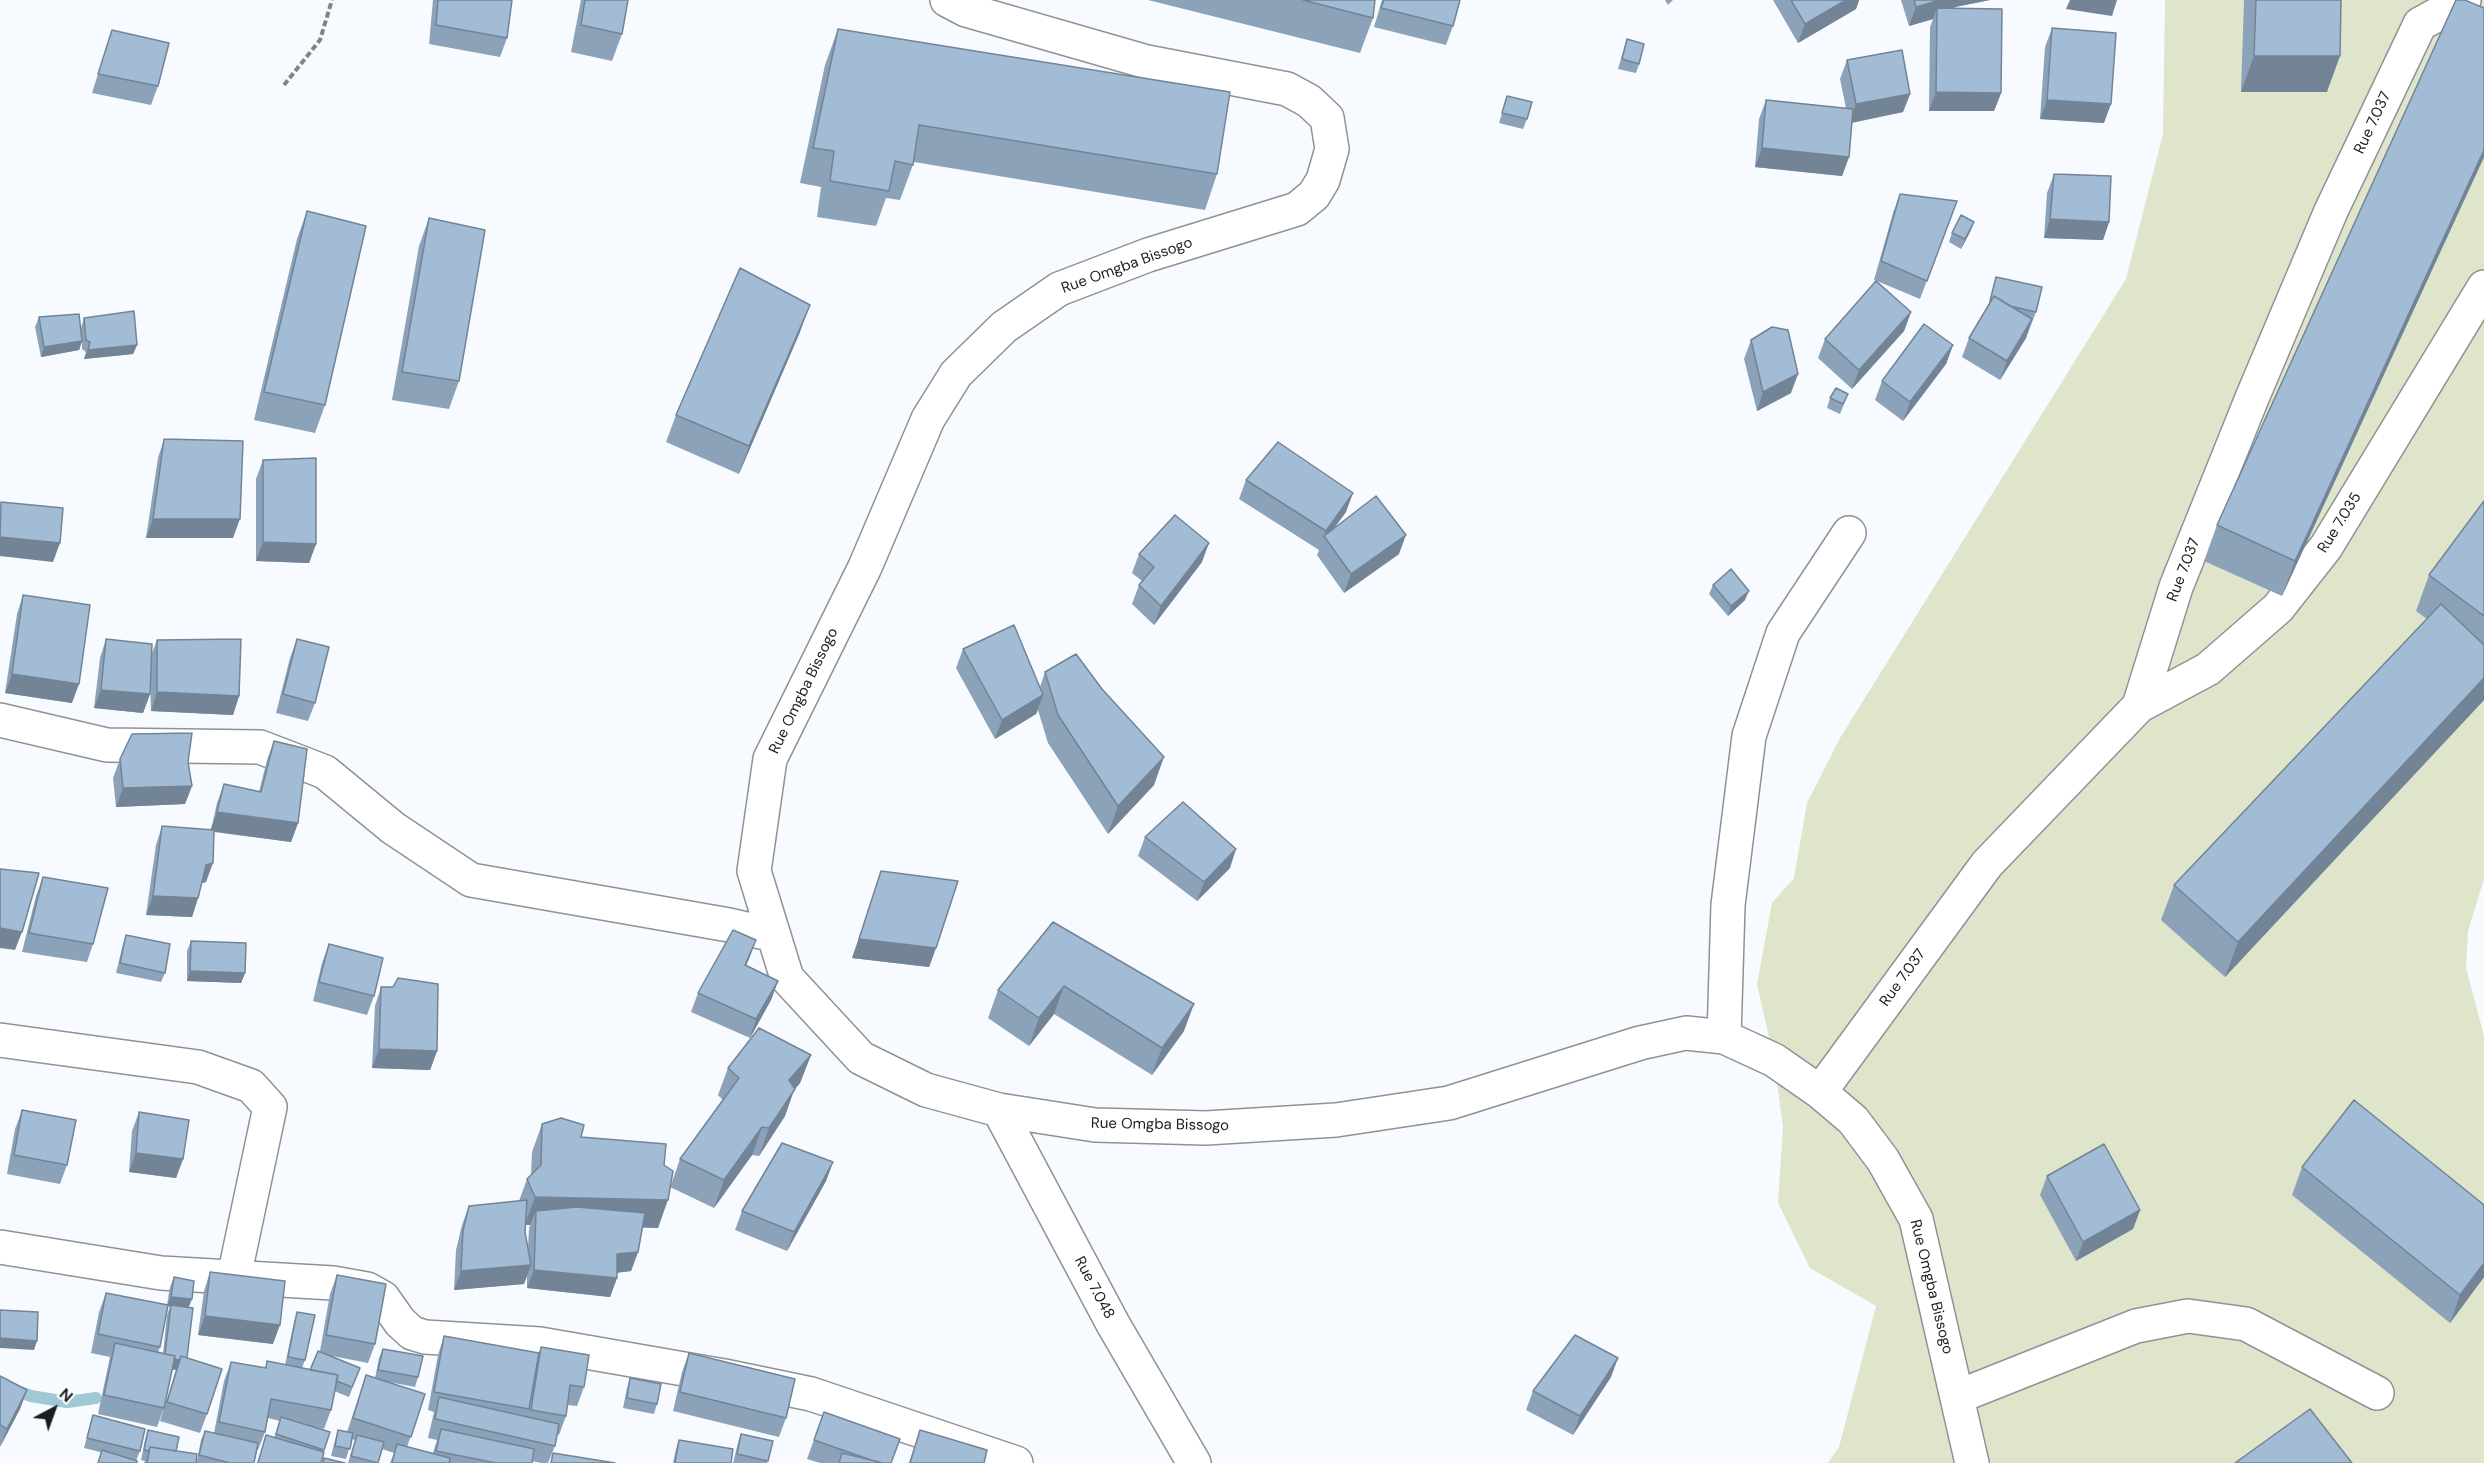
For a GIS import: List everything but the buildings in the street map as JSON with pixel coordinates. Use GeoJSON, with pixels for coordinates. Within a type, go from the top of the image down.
{"type":"FeatureCollection","features":[{"type":"Feature","properties":{"kind":"street","name":"Rue Omgba Bissogo"},"geometry":{"type":"LineString","coordinates":[[947,0],[966,10],[1147,62],[1287,89],[1309,101],[1327,118],[1332,149],[1323,180],[1314,195],[1298,210],[1148,255],[1059,289],[1004,327],[956,374],[928,419],[865,567],[770,759],[754,872],[787,978],[861,1058],[926,1090],[999,1110],[1095,1125],[1206,1128],[1336,1120],[1449,1103],[1640,1043],[1686,1033],[1724,1037],[1774,1060],[1820,1092],[1853,1120],[1883,1160],[1916,1219],[1972,1463]]}},
{"type":"Feature","properties":{"kind":"street","name":"Rue 7.037"},"geometry":{"type":"LineString","coordinates":[[1820,1092],[1987,864],[2139,706],[2176,587],[2252,398],[2331,211],[2420,24],[2466,0],[2484,6]]}},
{"type":"Feature","properties":{"kind":"street","name":"Rue 7.035"},"geometry":{"type":"LineString","coordinates":[[2139,706],[2208,669],[2278,608],[2326,547],[2484,287]]}},
{"type":"Feature","properties":{"kind":"street"},"geometry":{"type":"LineString","coordinates":[[1724,1037],[1728,905],[1749,736],[1783,633],[1849,533]]}},
{"type":"Feature","properties":{"kind":"street"},"geometry":{"type":"LineString","coordinates":[[0,720],[107,745],[260,747],[325,772],[393,828],[471,880],[729,924],[774,935]]}},
{"type":"Feature","properties":{"kind":"street"},"geometry":{"type":"LineString","coordinates":[[0,1040],[198,1067],[251,1086],[270,1107],[234,1277]]}},
{"type":"Feature","properties":{"kind":"street","name":"Rue 7.048"},"geometry":{"type":"LineString","coordinates":[[999,1110],[1113,1324],[1194,1463]]}},
{"type":"Feature","properties":{"kind":"street"},"geometry":{"type":"LineString","coordinates":[[0,1247],[161,1273],[333,1283],[366,1289],[383,1298],[400,1322],[412,1333],[425,1337],[540,1344],[713,1374],[811,1394],[1016,1463]]}},
{"type":"Feature","properties":{"kind":"street"},"geometry":{"type":"LineString","coordinates":[[1957,1396],[2136,1326],[2188,1316],[2246,1324],[2377,1393]]}},
{"type":"Feature","properties":{"kind":"path"},"geometry":{"type":"LineString","coordinates":[[284,85],[320,40],[332,0]]}},
{"type":"Feature","properties":{"kind":"green space"},"geometry":{"type":"Polygon","coordinates":[[[2165,0],[2484,0],[2484,879],[2468,931],[2466,968],[2484,1036],[2484,1463],[1828,1463],[1839,1447],[1876,1306],[1810,1268],[1778,1203],[1783,1127],[1774,1060],[1757,984],[1772,903],[1794,878],[1807,803],[1840,738],[2126,279],[2163,134],[2165,0]]]}},
{"type":"Feature","properties":{"kind":"waterway"},"geometry":{"type":"LineString","coordinates":[[0,1385],[31,1396],[67,1402],[96,1398]]}}]}
